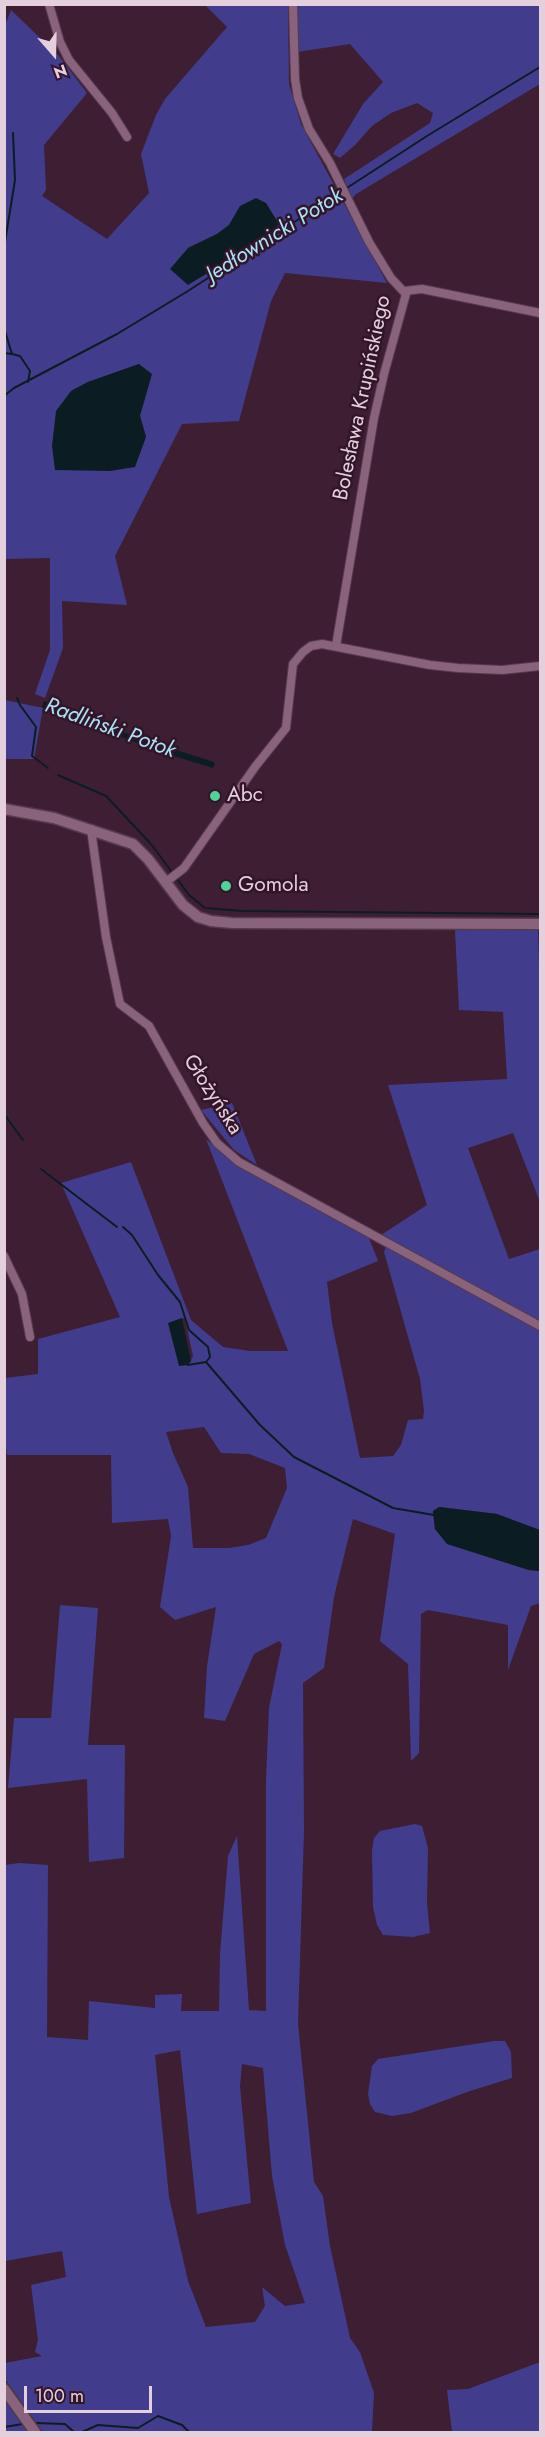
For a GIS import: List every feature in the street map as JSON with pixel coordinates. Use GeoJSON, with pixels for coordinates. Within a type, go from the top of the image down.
{"type":"FeatureCollection","features":[{"type":"Feature","properties":{"kind":"street"},"geometry":{"type":"LineString","coordinates":[[49,4],[60,42],[69,60],[112,113],[127,137]]}},
{"type":"Feature","properties":{"kind":"street","name":"Bolesława Krupińskiego"},"geometry":{"type":"LineString","coordinates":[[293,4],[294,60],[298,98],[309,129],[391,278],[405,291],[405,300],[374,418],[336,646]]}},
{"type":"Feature","properties":{"kind":"street"},"geometry":{"type":"LineString","coordinates":[[405,291],[422,289],[540,313]]}},
{"type":"Feature","properties":{"kind":"street"},"geometry":{"type":"LineString","coordinates":[[172,878],[184,868],[255,766],[286,728],[293,664],[311,645],[336,646],[448,667],[501,670],[540,666]]}},
{"type":"Feature","properties":{"kind":"street"},"geometry":{"type":"LineString","coordinates":[[4,809],[54,818],[133,844],[172,878],[183,904],[198,917],[211,921],[232,923],[540,924]]}},
{"type":"Feature","properties":{"kind":"street","name":"Głożyńska"},"geometry":{"type":"LineString","coordinates":[[91,829],[106,937],[120,1004],[149,1026],[203,1123],[217,1143],[239,1162],[540,1326]]}},
{"type":"Feature","properties":{"kind":"street"},"geometry":{"type":"LineString","coordinates":[[4,1256],[22,1294],[30,1336]]}},
{"type":"Feature","properties":{"kind":"street"},"geometry":{"type":"LineString","coordinates":[[4,2389],[35,2433]]}},
{"type":"Feature","properties":{"kind":"shaded area"},"geometry":{"type":"Polygon","coordinates":[[[205,5],[288,5],[289,84],[301,124],[387,283],[285,273],[271,301],[239,421],[182,424],[115,556],[127,605],[62,601],[63,648],[45,698],[35,694],[50,650],[50,558],[5,559],[4,28],[11,10],[59,56],[87,93],[44,145],[46,190],[42,196],[107,239],[149,193],[141,154],[156,115],[165,99],[227,27],[205,5]],[[241,206],[229,225],[217,234],[188,248],[188,284],[268,236],[276,225],[241,206]],[[139,364],[88,382],[71,391],[146,437],[140,416],[139,364]]]}},
{"type":"Feature","properties":{"kind":"shaded area"},"geometry":{"type":"Polygon","coordinates":[[[297,5],[540,5],[540,84],[356,194],[352,199],[344,179],[430,123],[433,113],[417,103],[391,113],[372,126],[340,158],[333,154],[363,104],[383,82],[350,44],[297,52],[297,5]]]}},
{"type":"Feature","properties":{"kind":"shaded area"},"geometry":{"type":"Polygon","coordinates":[[[5,700],[43,708],[34,759],[5,759],[5,700]]]}},
{"type":"Feature","properties":{"kind":"shaded area"},"geometry":{"type":"Polygon","coordinates":[[[538,929],[540,1202],[513,1133],[468,1148],[509,1259],[540,1249],[540,1322],[381,1235],[427,1205],[388,1085],[507,1079],[503,1012],[459,1010],[455,930],[538,929]]]}},
{"type":"Feature","properties":{"kind":"shaded area"},"geometry":{"type":"Polygon","coordinates":[[[232,1103],[257,1165],[234,1150],[201,1110],[232,1103]]]}},
{"type":"Feature","properties":{"kind":"shaded area"},"geometry":{"type":"Polygon","coordinates":[[[206,1139],[241,1168],[369,1238],[378,1261],[327,1282],[332,1323],[360,1458],[393,1456],[401,1445],[408,1420],[423,1419],[424,1411],[420,1379],[384,1252],[386,1246],[540,1331],[540,1531],[497,1514],[440,1507],[433,1511],[435,1529],[448,1544],[529,1570],[540,1571],[540,1603],[531,1606],[508,1670],[508,1625],[428,1610],[421,1614],[419,1753],[411,1761],[408,1664],[380,1641],[395,1534],[353,1519],[334,1597],[324,1668],[303,1683],[304,1831],[298,2024],[314,2182],[323,2196],[330,2246],[350,2338],[360,2352],[374,2393],[372,2432],[43,2432],[5,2379],[5,2363],[42,2356],[35,2352],[38,2340],[31,2285],[66,2277],[62,2251],[5,2261],[5,1865],[19,1863],[48,1865],[47,2037],[88,2040],[89,2001],[155,2008],[155,1995],[182,1994],[181,2011],[219,2011],[220,1954],[228,1856],[237,1836],[249,2010],[266,2011],[266,1779],[269,1708],[282,1644],[279,1641],[254,1654],[225,1721],[204,1718],[207,1666],[216,1607],[175,1620],[160,1607],[171,1536],[168,1519],[112,1523],[111,1455],[7,1455],[5,1378],[38,1374],[38,1339],[120,1317],[61,1183],[131,1162],[191,1320],[223,1347],[250,1351],[288,1351],[206,1139]],[[182,1318],[178,1363],[191,1360],[193,1356],[185,1319],[182,1318]],[[204,1427],[166,1432],[188,1487],[193,1548],[229,1548],[248,1545],[266,1538],[287,1488],[285,1468],[249,1454],[221,1453],[204,1427]],[[180,2050],[155,2055],[169,2197],[188,2281],[206,2327],[255,2322],[265,2306],[262,2287],[285,2306],[305,2303],[285,2245],[272,2176],[263,2068],[242,2064],[240,2086],[251,2203],[197,2214],[180,2050]]]}},
{"type":"Feature","properties":{"kind":"shaded area"},"geometry":{"type":"Polygon","coordinates":[[[60,1605],[98,1608],[88,1745],[125,1745],[124,1858],[89,1862],[87,1779],[8,1788],[14,1718],[51,1718],[60,1605]]]}},
{"type":"Feature","properties":{"kind":"shaded area"},"geometry":{"type":"Polygon","coordinates":[[[415,1824],[422,1826],[428,1848],[427,1903],[430,1933],[413,1937],[383,1935],[377,1925],[373,1907],[372,1850],[374,1838],[380,1831],[415,1824]]]}},
{"type":"Feature","properties":{"kind":"shaded area"},"geometry":{"type":"Polygon","coordinates":[[[505,2041],[511,2052],[512,2078],[411,2113],[392,2116],[375,2112],[370,2104],[368,2094],[372,2066],[378,2059],[505,2041]]]}},
{"type":"Feature","properties":{"kind":"shaded area"},"geometry":{"type":"Polygon","coordinates":[[[540,2362],[540,2432],[452,2432],[447,2390],[468,2389],[540,2362]]]}},
{"type":"Feature","properties":{"kind":"shaded area"},"geometry":{"type":"Polygon","coordinates":[[[5,2401],[27,2432],[5,2432],[5,2401]]]}},
{"type":"Feature","properties":{"kind":"water"},"geometry":{"type":"Polygon","coordinates":[[[256,198],[266,203],[279,224],[268,236],[188,285],[170,269],[188,248],[217,234],[229,225],[240,206],[256,198]]]}},
{"type":"Feature","properties":{"kind":"water"},"geometry":{"type":"Polygon","coordinates":[[[139,364],[152,374],[140,416],[146,437],[135,467],[110,471],[55,470],[52,446],[56,411],[71,391],[88,382],[139,364]]]}},
{"type":"Feature","properties":{"kind":"water","name":"Radliński Potok"},"geometry":{"type":"Polygon","coordinates":[[[44,701],[141,739],[215,764],[213,768],[167,754],[42,707],[44,701]]]}},
{"type":"Feature","properties":{"kind":"water"},"geometry":{"type":"Polygon","coordinates":[[[182,1318],[191,1361],[188,1365],[179,1366],[168,1323],[182,1318]]]}},
{"type":"Feature","properties":{"kind":"water"},"geometry":{"type":"Polygon","coordinates":[[[439,1507],[497,1514],[540,1530],[540,1571],[529,1570],[447,1544],[435,1529],[433,1511],[439,1507]]]}},
{"type":"Feature","properties":{"kind":"waterway","name":"Jedłownicki Potok"},"geometry":{"type":"LineString","coordinates":[[4,396],[14,388],[117,334],[188,291],[427,136],[540,67]]}},
{"type":"Feature","properties":{"kind":"waterway"},"geometry":{"type":"LineString","coordinates":[[4,268],[5,242],[15,180],[13,133]]}},
{"type":"Feature","properties":{"kind":"waterway"},"geometry":{"type":"LineString","coordinates":[[4,328],[12,354],[20,356],[30,371],[28,382]]}},
{"type":"Feature","properties":{"kind":"waterway"},"geometry":{"type":"LineString","coordinates":[[4,353],[12,354]]}},
{"type":"Feature","properties":{"kind":"waterway","name":"Radliński Potok"},"geometry":{"type":"LineString","coordinates":[[17,698],[36,727],[32,756],[48,768]]}},
{"type":"Feature","properties":{"kind":"waterway"},"geometry":{"type":"LineString","coordinates":[[58,775],[106,796],[151,844],[189,895],[205,908],[243,911],[540,914]]}},
{"type":"Feature","properties":{"kind":"waterway"},"geometry":{"type":"LineString","coordinates":[[4,1114],[23,1140]]}},
{"type":"Feature","properties":{"kind":"waterway"},"geometry":{"type":"LineString","coordinates":[[41,1169],[117,1227]]}},
{"type":"Feature","properties":{"kind":"waterway"},"geometry":{"type":"LineString","coordinates":[[123,1227],[132,1235],[158,1275],[180,1302],[189,1330],[208,1347],[210,1357],[206,1362],[260,1425],[294,1457],[393,1508],[434,1515]]}},
{"type":"Feature","properties":{"kind":"waterway"},"geometry":{"type":"LineString","coordinates":[[188,1365],[206,1362]]}},
{"type":"Feature","properties":{"kind":"waterway"},"geometry":{"type":"LineString","coordinates":[[82,2432],[98,2425],[138,2428],[158,2416],[182,2425],[189,2432]]}},
{"type":"Feature","properties":{"kind":"waterway"},"geometry":{"type":"LineString","coordinates":[[35,2423],[65,2424],[74,2432]]}},
{"type":"Feature","properties":{"kind":"waterway"},"geometry":{"type":"LineString","coordinates":[[4,2427],[23,2424]]}},
{"type":"Feature","properties":{"kind":"waterway"},"geometry":{"type":"LineString","coordinates":[[190,2432],[204,2432]]}},
{"type":"Feature","properties":{"kind":"place","name":"Abc"},"geometry":{"type":"Point","coordinates":[215,796]}},
{"type":"Feature","properties":{"kind":"place","name":"Gomola"},"geometry":{"type":"Point","coordinates":[226,886]}}]}
